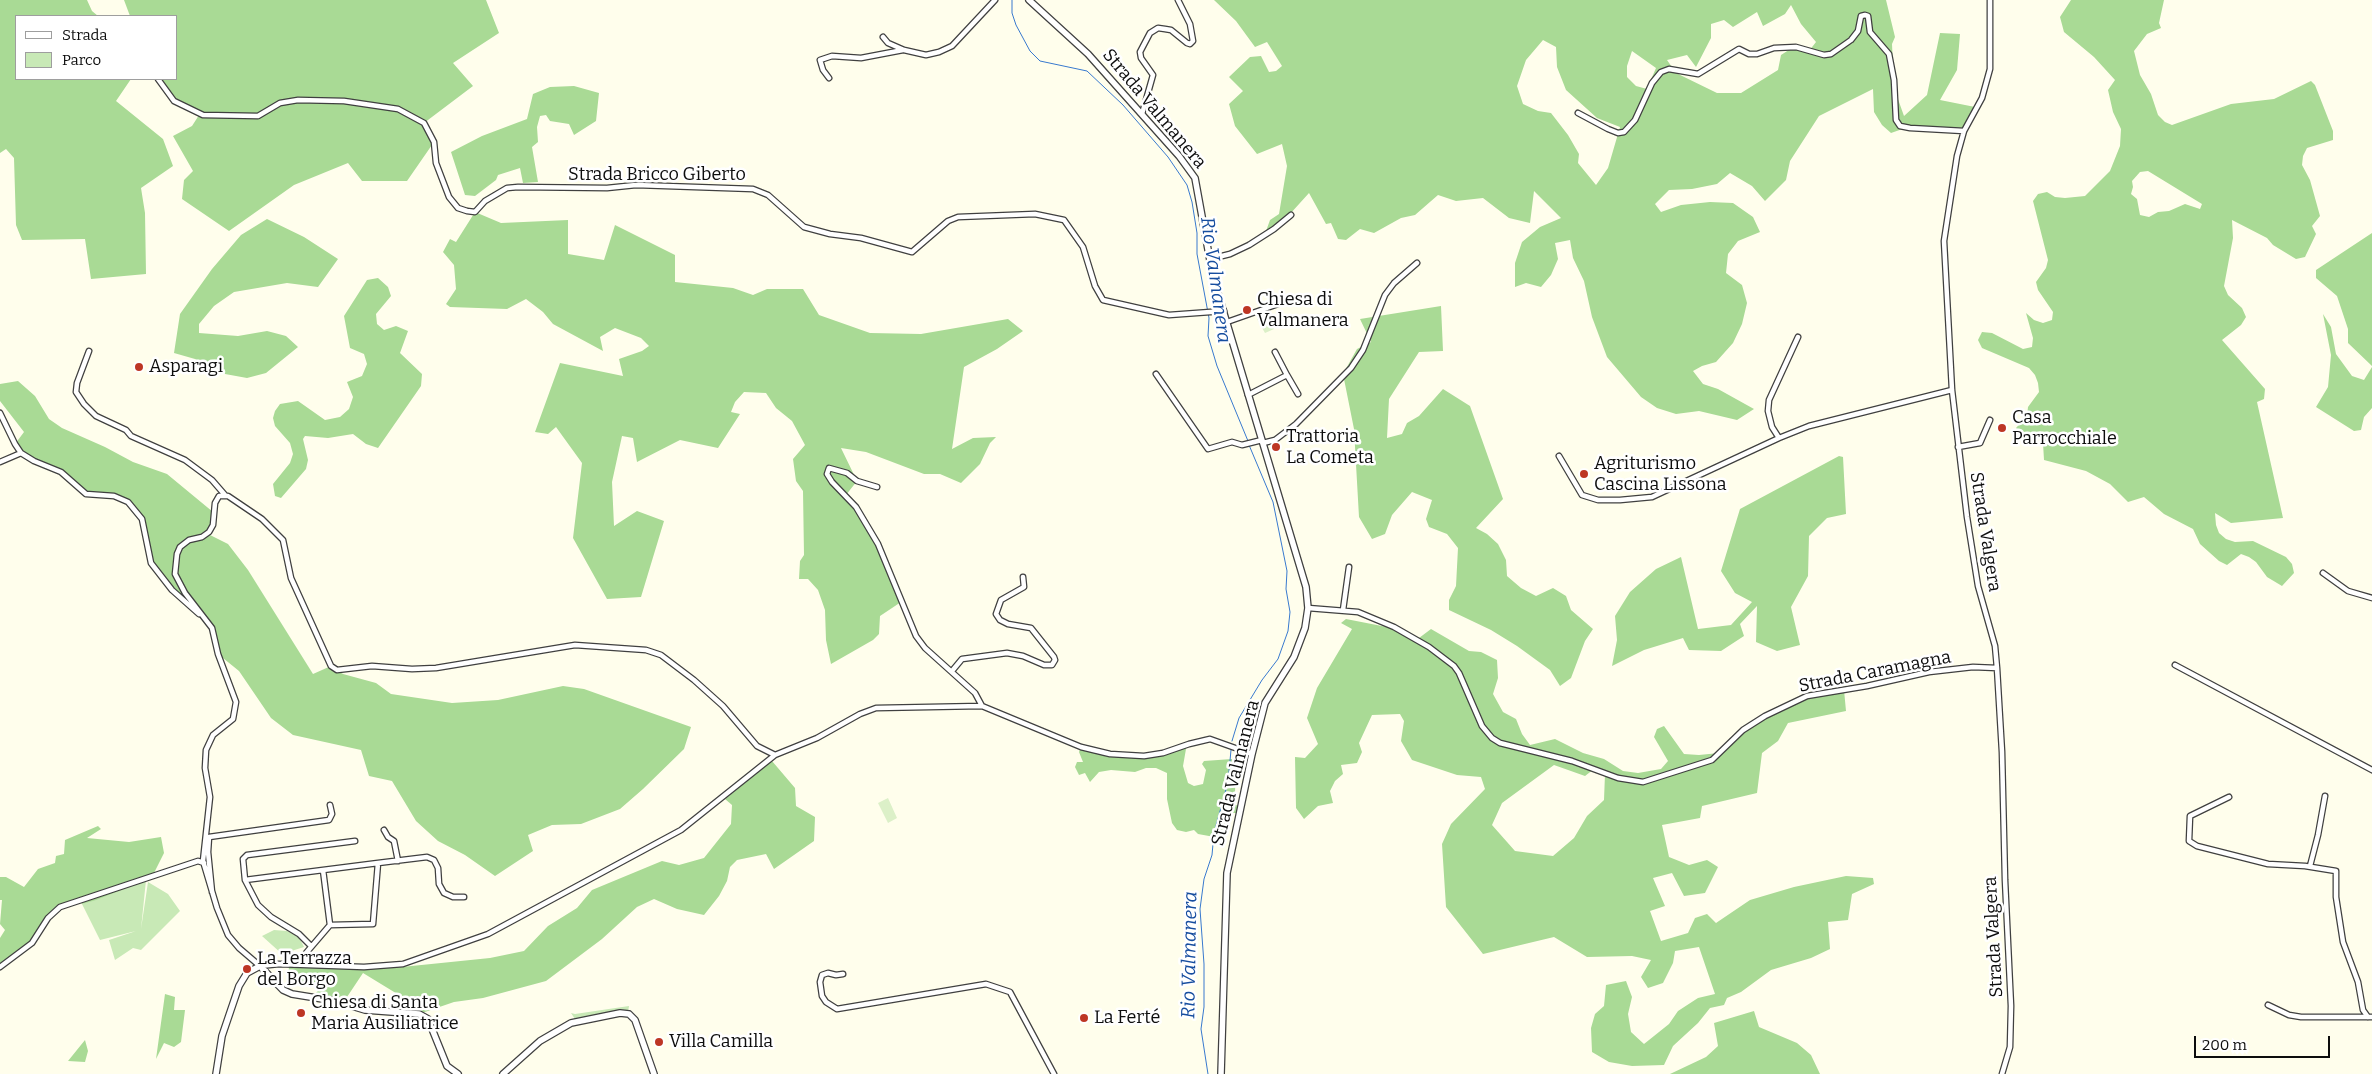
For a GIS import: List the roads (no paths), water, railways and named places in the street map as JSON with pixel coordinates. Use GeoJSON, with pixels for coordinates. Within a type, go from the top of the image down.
{"type":"FeatureCollection","features":[{"type":"Feature","properties":{"kind":"street"},"geometry":{"type":"LineString","coordinates":[[882,37],[888,43],[904,50],[926,55],[939,52],[952,46],[995,0]]}},
{"type":"Feature","properties":{"kind":"street","name":"Strada Valmanera"},"geometry":{"type":"LineString","coordinates":[[1029,0],[1088,54],[1142,114],[1195,178],[1202,205],[1210,259],[1227,322],[1300,562],[1308,608],[1304,628],[1294,657],[1265,703],[1252,754],[1226,886],[1221,1074]]}},
{"type":"Feature","properties":{"kind":"street"},"geometry":{"type":"LineString","coordinates":[[1142,114],[1153,75],[1140,52],[1150,33],[1158,28],[1165,28],[1171,30],[1187,43],[1190,44],[1193,41],[1190,24],[1178,0]]}},
{"type":"Feature","properties":{"kind":"street","name":"Strada Valgera"},"geometry":{"type":"LineString","coordinates":[[1990,0],[1990,69],[1982,98],[1964,131],[1957,156],[1944,242],[1952,390],[1958,447],[1978,586],[1995,646],[2002,752],[2004,880],[2011,1006],[2010,1047],[2002,1074]]}},
{"type":"Feature","properties":{"kind":"street"},"geometry":{"type":"LineString","coordinates":[[1578,113],[1608,129],[1618,133],[1624,132],[1635,120],[1657,75],[1665,70],[1698,74],[1739,49],[1750,54],[1757,54],[1774,48],[1796,47],[1824,55],[1831,54],[1855,35],[1861,16],[1865,15],[1868,16],[1870,32],[1889,54],[1894,80],[1896,120],[1900,126],[1964,131]]}},
{"type":"Feature","properties":{"kind":"street"},"geometry":{"type":"LineString","coordinates":[[830,78],[823,70],[820,60],[832,56],[861,58],[904,50]]}},
{"type":"Feature","properties":{"kind":"street","name":"Strada Bricco Giberto"},"geometry":{"type":"LineString","coordinates":[[159,80],[174,101],[203,115],[258,116],[280,104],[298,100],[344,101],[398,109],[424,124],[434,142],[436,163],[449,197],[458,208],[467,211],[475,212],[486,201],[507,188],[518,187],[607,188],[636,186],[753,189],[768,195],[804,227],[830,234],[861,238],[912,252],[948,221],[958,217],[1035,214],[1064,220],[1083,247],[1095,286],[1103,300],[1168,315],[1224,311]]}},
{"type":"Feature","properties":{"kind":"street"},"geometry":{"type":"LineString","coordinates":[[1210,259],[1230,254],[1249,245],[1274,229],[1291,215]]}},
{"type":"Feature","properties":{"kind":"street"},"geometry":{"type":"LineString","coordinates":[[1156,374],[1208,449],[1232,442],[1242,446],[1274,440],[1296,424],[1351,368],[1363,350],[1386,294],[1394,283],[1417,263]]}},
{"type":"Feature","properties":{"kind":"street"},"geometry":{"type":"LineString","coordinates":[[1227,322],[1281,303]]}},
{"type":"Feature","properties":{"kind":"street"},"geometry":{"type":"LineString","coordinates":[[1779,438],[1772,427],[1768,411],[1769,400],[1798,337]]}},
{"type":"Feature","properties":{"kind":"street"},"geometry":{"type":"LineString","coordinates":[[89,351],[77,383],[76,392],[84,404],[96,416],[129,433],[131,436],[185,460],[212,480],[225,495],[262,519],[283,540],[290,578],[331,666],[337,670],[372,666],[412,670],[436,668],[575,645],[646,650],[661,654],[694,680],[723,706],[757,746],[775,755]]}},
{"type":"Feature","properties":{"kind":"street"},"geometry":{"type":"LineString","coordinates":[[1275,352],[1298,394]]}},
{"type":"Feature","properties":{"kind":"street"},"geometry":{"type":"LineString","coordinates":[[1248,395],[1287,376]]}},
{"type":"Feature","properties":{"kind":"street"},"geometry":{"type":"LineString","coordinates":[[1559,456],[1582,494],[1598,500],[1652,497],[1809,426],[1952,390]]}},
{"type":"Feature","properties":{"kind":"street"},"geometry":{"type":"LineString","coordinates":[[0,413],[21,453],[34,461],[61,472],[86,494],[114,496],[128,502],[142,519],[151,563],[172,590],[200,614]]}},
{"type":"Feature","properties":{"kind":"street"},"geometry":{"type":"LineString","coordinates":[[1958,447],[1980,443],[1990,420]]}},
{"type":"Feature","properties":{"kind":"street"},"geometry":{"type":"LineString","coordinates":[[0,462],[21,453]]}},
{"type":"Feature","properties":{"kind":"street"},"geometry":{"type":"LineString","coordinates":[[877,487],[856,481],[847,472],[829,468],[827,474],[832,482],[856,507],[878,544],[916,636],[925,648],[975,693],[982,706]]}},
{"type":"Feature","properties":{"kind":"street"},"geometry":{"type":"LineString","coordinates":[[225,495],[219,496],[215,503],[213,525],[209,532],[185,542],[180,547],[176,559],[175,574],[179,584],[212,628],[218,654],[236,702],[233,719],[213,735],[205,752],[210,798],[204,836],[204,864],[221,918],[232,941],[283,990],[292,994],[335,1001],[364,1010],[419,1014],[428,1020],[448,1066],[458,1074]]}},
{"type":"Feature","properties":{"kind":"street"},"geometry":{"type":"LineString","coordinates":[[1343,610],[1349,567]]}},
{"type":"Feature","properties":{"kind":"street"},"geometry":{"type":"LineString","coordinates":[[2323,573],[2348,591],[2372,598]]}},
{"type":"Feature","properties":{"kind":"street"},"geometry":{"type":"LineString","coordinates":[[952,671],[962,659],[1007,653],[1023,656],[1044,665],[1052,665],[1055,660],[1054,657],[1031,628],[1008,624],[1000,620],[996,614],[1001,600],[1024,586],[1024,577]]}},
{"type":"Feature","properties":{"kind":"street","name":"Strada Caramagna"},"geometry":{"type":"LineString","coordinates":[[1308,608],[1358,612],[1394,627],[1429,647],[1454,666],[1462,679],[1468,698],[1482,726],[1492,738],[1500,743],[1572,761],[1618,778],[1642,782],[1712,760],[1743,730],[1765,716],[1807,696],[1867,686],[1929,672],[1973,667],[1996,668]]}},
{"type":"Feature","properties":{"kind":"street"},"geometry":{"type":"LineString","coordinates":[[2175,665],[2372,770]]}},
{"type":"Feature","properties":{"kind":"street"},"geometry":{"type":"LineString","coordinates":[[216,1074],[222,1036],[240,986],[247,973],[260,966],[279,964],[364,967],[403,964],[488,934],[681,830],[775,755],[817,738],[860,714],[876,708],[982,706],[1081,747],[1110,754],[1144,756],[1163,753],[1202,740],[1216,740],[1252,754]]}},
{"type":"Feature","properties":{"kind":"street"},"geometry":{"type":"LineString","coordinates":[[2310,866],[2325,796]]}},
{"type":"Feature","properties":{"kind":"street"},"geometry":{"type":"LineString","coordinates":[[2229,797],[2190,816],[2188,836],[2192,844],[2268,864],[2310,866],[2336,871],[2336,897],[2343,942],[2358,982],[2363,1010],[2370,1017]]}},
{"type":"Feature","properties":{"kind":"street"},"geometry":{"type":"LineString","coordinates":[[212,893],[213,884],[208,852],[209,837],[329,820],[332,814],[330,805]]}},
{"type":"Feature","properties":{"kind":"street"},"geometry":{"type":"LineString","coordinates":[[384,830],[388,837],[394,841],[398,860]]}},
{"type":"Feature","properties":{"kind":"street"},"geometry":{"type":"LineString","coordinates":[[311,946],[299,934],[271,917],[258,905],[245,880],[243,859],[247,855],[356,841]]}},
{"type":"Feature","properties":{"kind":"street"},"geometry":{"type":"LineString","coordinates":[[245,880],[427,857],[434,860],[438,868],[439,884],[444,893],[453,897],[464,896]]}},
{"type":"Feature","properties":{"kind":"street"},"geometry":{"type":"LineString","coordinates":[[0,967],[32,943],[48,918],[60,907],[198,861],[204,864]]}},
{"type":"Feature","properties":{"kind":"street"},"geometry":{"type":"LineString","coordinates":[[305,965],[306,953],[330,925],[373,924],[378,863]]}},
{"type":"Feature","properties":{"kind":"street"},"geometry":{"type":"LineString","coordinates":[[323,870],[330,925]]}},
{"type":"Feature","properties":{"kind":"street"},"geometry":{"type":"LineString","coordinates":[[843,974],[836,975],[828,972],[822,975],[820,982],[822,996],[826,1002],[837,1009],[986,984],[1010,992],[1054,1074]]}},
{"type":"Feature","properties":{"kind":"street"},"geometry":{"type":"LineString","coordinates":[[2268,1005],[2301,1017],[2370,1017]]}},
{"type":"Feature","properties":{"kind":"street"},"geometry":{"type":"LineString","coordinates":[[503,1074],[540,1040],[571,1023],[620,1013],[628,1014],[636,1020],[654,1074]]}},
{"type":"Feature","properties":{"kind":"waterway","name":"Rio Valmanera"},"geometry":{"type":"LineString","coordinates":[[1012,0],[1012,13],[1016,25],[1030,51],[1040,61],[1087,71],[1123,105],[1168,157],[1187,185],[1192,202],[1197,233],[1197,254],[1209,318],[1208,336],[1217,366],[1248,441]]}},
{"type":"Feature","properties":{"kind":"waterway","name":"Rio Valmanera"},"geometry":{"type":"LineString","coordinates":[[1232,741],[1239,718],[1262,680],[1278,659],[1288,631],[1290,612],[1286,589],[1287,571],[1273,502],[1249,445]]}},
{"type":"Feature","properties":{"kind":"waterway","name":"Rio Valmanera"},"geometry":{"type":"LineString","coordinates":[[1208,1074],[1201,1029],[1204,1007],[1204,964],[1200,909],[1204,879],[1212,855],[1214,833],[1228,782],[1231,750]]}},
{"type":"Feature","properties":{"kind":"place","name":"Chiesa di Valmanera"},"geometry":{"type":"Point","coordinates":[1247,310]}},
{"type":"Feature","properties":{"kind":"place","name":"Asparagi"},"geometry":{"type":"Point","coordinates":[139,367]}},
{"type":"Feature","properties":{"kind":"place","name":"Casa Parrocchiale"},"geometry":{"type":"Point","coordinates":[2002,428]}},
{"type":"Feature","properties":{"kind":"place","name":"Trattoria La Cometa"},"geometry":{"type":"Point","coordinates":[1276,447]}},
{"type":"Feature","properties":{"kind":"place","name":"Agriturismo Cascina Lissona"},"geometry":{"type":"Point","coordinates":[1584,474]}},
{"type":"Feature","properties":{"kind":"place","name":"La Terrazza del Borgo"},"geometry":{"type":"Point","coordinates":[247,969]}},
{"type":"Feature","properties":{"kind":"place","name":"Chiesa di Santa Maria Ausiliatrice"},"geometry":{"type":"Point","coordinates":[301,1013]}},
{"type":"Feature","properties":{"kind":"place","name":"La Ferté"},"geometry":{"type":"Point","coordinates":[1084,1018]}},
{"type":"Feature","properties":{"kind":"place","name":"Villa Camilla"},"geometry":{"type":"Point","coordinates":[659,1042]}}]}
